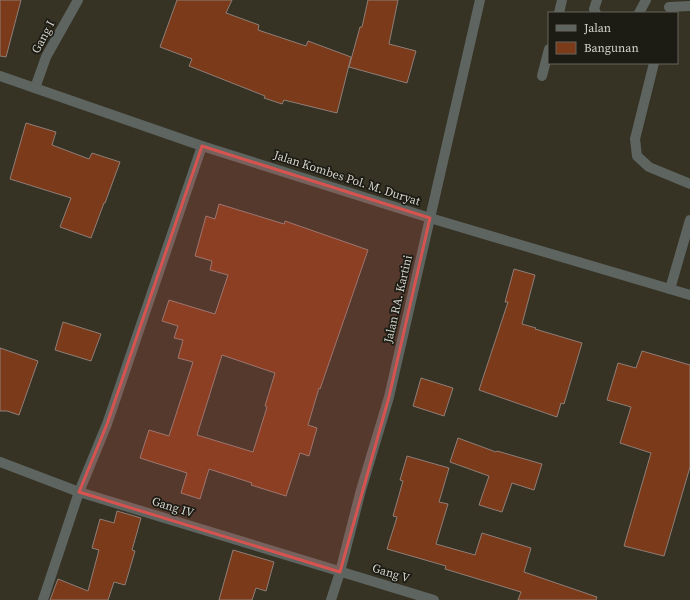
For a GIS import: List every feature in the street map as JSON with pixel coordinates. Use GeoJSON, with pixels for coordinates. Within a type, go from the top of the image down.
{"type":"FeatureCollection","features":[{"type":"Feature","properties":{"kind":"street","name":"Gang I"},"geometry":{"type":"LineString","coordinates":[[36,88],[46,58],[78,0]]}},
{"type":"Feature","properties":{"kind":"street","name":"Jalan RA. Kartini"},"geometry":{"type":"LineString","coordinates":[[331,600],[340,572],[361,490],[389,397],[480,0]]}},
{"type":"Feature","properties":{"kind":"street"},"geometry":{"type":"LineString","coordinates":[[559,12],[562,0]]}},
{"type":"Feature","properties":{"kind":"street"},"geometry":{"type":"LineString","coordinates":[[596,12],[594,9],[597,0]]}},
{"type":"Feature","properties":{"kind":"street"},"geometry":{"type":"LineString","coordinates":[[640,12],[646,0]]}},
{"type":"Feature","properties":{"kind":"street"},"geometry":{"type":"LineString","coordinates":[[668,6],[690,6]]}},
{"type":"Feature","properties":{"kind":"street"},"geometry":{"type":"LineString","coordinates":[[542,76],[548,53]]}},
{"type":"Feature","properties":{"kind":"street"},"geometry":{"type":"LineString","coordinates":[[654,64],[635,139],[636,156],[649,167],[690,184]]}},
{"type":"Feature","properties":{"kind":"street","name":"Jalan Kombes Pol. M. Duryat"},"geometry":{"type":"LineString","coordinates":[[0,76],[202,146],[430,218],[690,296]]}},
{"type":"Feature","properties":{"kind":"street"},"geometry":{"type":"LineString","coordinates":[[43,600],[79,492],[107,424],[202,146]]}},
{"type":"Feature","properties":{"kind":"street"},"geometry":{"type":"LineString","coordinates":[[670,289],[690,220]]}},
{"type":"Feature","properties":{"kind":"street","name":"Gang IV"},"geometry":{"type":"LineString","coordinates":[[0,462],[79,492],[340,572]]}},
{"type":"Feature","properties":{"kind":"street","name":"Gang V"},"geometry":{"type":"LineString","coordinates":[[340,572],[434,600]]}},
{"type":"Feature","properties":{"kind":"highlighted area"},"geometry":{"type":"Polygon","coordinates":[[[202,146],[430,218],[389,397],[340,572],[79,492],[107,424],[202,146]]]}},
{"type":"Feature","properties":{"kind":"building"},"geometry":{"type":"Polygon","coordinates":[[[0,0],[21,0],[6,57],[0,56],[0,0]]]}},
{"type":"Feature","properties":{"kind":"building"},"geometry":{"type":"Polygon","coordinates":[[[177,0],[232,0],[226,13],[259,25],[258,30],[306,46],[308,41],[351,57],[337,113],[284,100],[282,104],[264,98],[265,96],[189,66],[192,59],[160,47],[177,0]]]}},
{"type":"Feature","properties":{"kind":"building"},"geometry":{"type":"Polygon","coordinates":[[[368,0],[398,0],[389,44],[416,51],[407,83],[349,67],[360,27],[362,27],[368,0]]]}},
{"type":"Feature","properties":{"kind":"building"},"geometry":{"type":"Polygon","coordinates":[[[26,123],[56,132],[52,145],[89,159],[92,153],[120,162],[91,238],[60,227],[71,198],[10,179],[26,123]]]}},
{"type":"Feature","properties":{"kind":"building"},"geometry":{"type":"Polygon","coordinates":[[[219,204],[284,224],[285,221],[368,250],[320,389],[319,388],[308,425],[317,428],[309,456],[300,453],[286,496],[251,485],[252,483],[209,469],[200,499],[181,493],[187,473],[140,458],[149,430],[169,436],[193,362],[178,358],[183,340],[174,338],[178,326],[162,321],[169,300],[215,314],[228,275],[210,270],[212,261],[195,256],[206,216],[215,219],[219,204]],[[222,355],[197,435],[253,452],[267,407],[265,406],[275,373],[222,355]]]}},
{"type":"Feature","properties":{"kind":"building"},"geometry":{"type":"Polygon","coordinates":[[[514,269],[535,275],[522,324],[582,343],[564,404],[561,403],[557,417],[479,390],[508,302],[505,302],[514,269]]]}},
{"type":"Feature","properties":{"kind":"building"},"geometry":{"type":"Polygon","coordinates":[[[63,322],[101,334],[91,361],[55,350],[63,322]]]}},
{"type":"Feature","properties":{"kind":"building"},"geometry":{"type":"Polygon","coordinates":[[[0,348],[38,361],[19,415],[7,411],[0,411],[0,348]]]}},
{"type":"Feature","properties":{"kind":"building"},"geometry":{"type":"Polygon","coordinates":[[[642,351],[690,365],[690,467],[664,556],[624,546],[651,453],[620,443],[631,407],[607,400],[618,363],[636,368],[642,351]]]}},
{"type":"Feature","properties":{"kind":"building"},"geometry":{"type":"Polygon","coordinates":[[[421,378],[453,388],[444,416],[413,406],[421,378]]]}},
{"type":"Feature","properties":{"kind":"building"},"geometry":{"type":"Polygon","coordinates":[[[458,438],[496,452],[497,451],[542,464],[534,490],[512,483],[502,512],[479,505],[489,476],[450,462],[458,438]]]}},
{"type":"Feature","properties":{"kind":"building"},"geometry":{"type":"Polygon","coordinates":[[[407,456],[449,468],[439,502],[448,504],[436,544],[475,555],[482,533],[531,548],[524,572],[597,597],[596,600],[518,600],[521,592],[445,569],[446,566],[387,549],[397,517],[393,516],[403,481],[400,480],[407,456]]]}},
{"type":"Feature","properties":{"kind":"building"},"geometry":{"type":"Polygon","coordinates":[[[117,511],[141,518],[132,550],[135,551],[125,585],[114,582],[108,600],[50,600],[58,579],[88,591],[99,550],[92,548],[100,519],[114,523],[117,511]]]}},
{"type":"Feature","properties":{"kind":"building"},"geometry":{"type":"Polygon","coordinates":[[[233,550],[274,562],[266,591],[256,588],[252,600],[219,600],[233,550]]]}}]}
